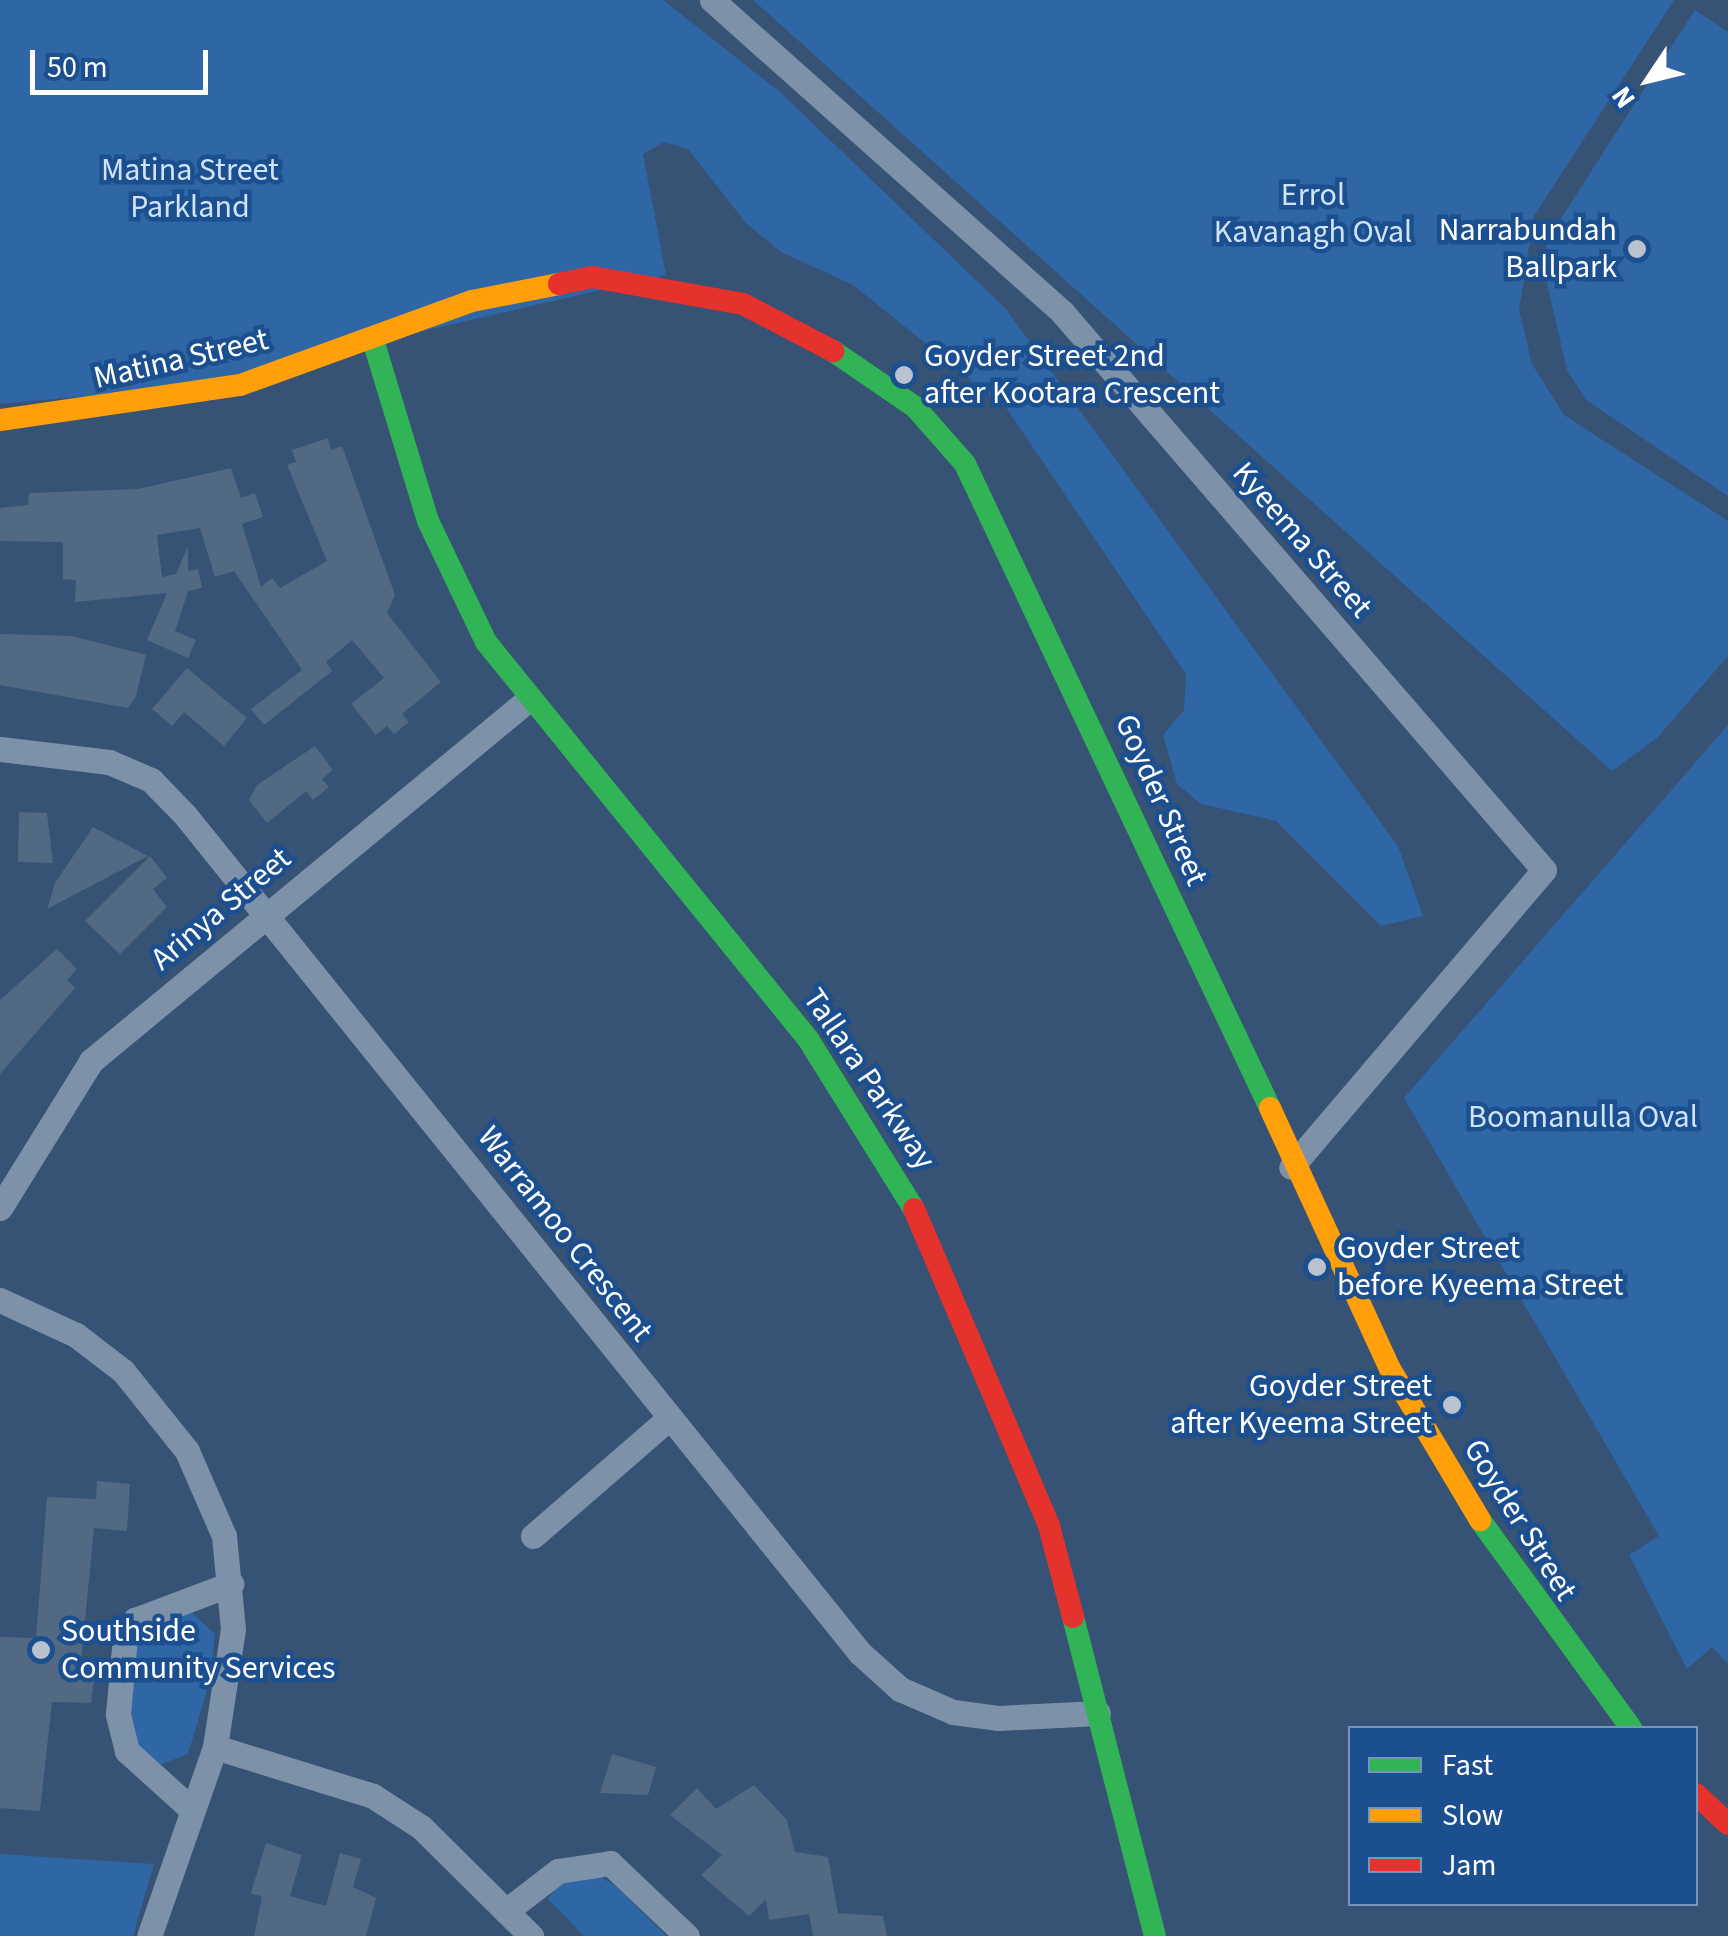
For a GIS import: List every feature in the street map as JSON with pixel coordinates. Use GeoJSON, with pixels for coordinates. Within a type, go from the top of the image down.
{"type":"FeatureCollection","features":[{"type":"Feature","properties":{"kind":"street","name":"Kyeema Street"},"geometry":{"type":"LineString","coordinates":[[712,0],[1062,312],[1544,870],[1291,1167]]}},
{"type":"Feature","properties":{"kind":"street","name":"Goyder Street"},"geometry":{"type":"LineString","coordinates":[[373,340],[539,282],[670,284],[810,336],[915,407],[965,464],[1008,542],[1291,1167],[1390,1369],[1518,1583],[1630,1726]]}},
{"type":"Feature","properties":{"kind":"street","name":"Matina Street"},"geometry":{"type":"LineString","coordinates":[[0,420],[130,408],[240,386],[373,340]]}},
{"type":"Feature","properties":{"kind":"street","name":"Tallara Parkway"},"geometry":{"type":"LineString","coordinates":[[373,340],[451,580],[529,699],[808,1039],[937,1246],[1049,1526],[1155,1936]]}},
{"type":"Feature","properties":{"kind":"street","name":"Arinya Street"},"geometry":{"type":"LineString","coordinates":[[0,1208],[92,1060],[529,699]]}},
{"type":"Feature","properties":{"kind":"street","name":"Warramoo Crescent"},"geometry":{"type":"LineString","coordinates":[[0,750],[67,753],[151,780],[268,912],[860,1652],[900,1689],[953,1712],[998,1718],[1098,1714]]}},
{"type":"Feature","properties":{"kind":"street"},"geometry":{"type":"LineString","coordinates":[[0,1300],[76,1335],[163,1418],[209,1491],[231,1584],[215,1747],[190,1808],[149,1936]]}},
{"type":"Feature","properties":{"kind":"street"},"geometry":{"type":"LineString","coordinates":[[532,1536],[670,1418]]}},
{"type":"Feature","properties":{"kind":"street"},"geometry":{"type":"LineString","coordinates":[[190,1808],[127,1752],[118,1714],[124,1637],[135,1620],[231,1584]]}},
{"type":"Feature","properties":{"kind":"street"},"geometry":{"type":"LineString","coordinates":[[215,1747],[373,1796],[421,1827],[531,1936]]}},
{"type":"Feature","properties":{"kind":"street"},"geometry":{"type":"LineString","coordinates":[[1698,1796],[1728,1824]]}},
{"type":"Feature","properties":{"kind":"street"},"geometry":{"type":"LineString","coordinates":[[506,1911],[558,1871],[610,1863],[687,1936]]}},
{"type":"Feature","properties":{"kind":"green space","name":"Matina Street Parkland"},"geometry":{"type":"Polygon","coordinates":[[[0,0],[663,0],[780,92],[1005,308],[1398,846],[1423,916],[1381,926],[1276,821],[1201,804],[1177,784],[1163,735],[1184,710],[1186,674],[1007,409],[853,285],[781,252],[746,223],[688,149],[664,142],[643,154],[666,275],[176,388],[0,404],[0,0]]]}},
{"type":"Feature","properties":{"kind":"green space","name":"Errol Kavanagh Oval"},"geometry":{"type":"Polygon","coordinates":[[[753,0],[1674,0],[1534,216],[1519,310],[1532,364],[1564,415],[1728,521],[1728,656],[1657,738],[1612,771],[753,0]]]}},
{"type":"Feature","properties":{"kind":"green space","name":"Narrabundah Ballpark"},"geometry":{"type":"Polygon","coordinates":[[[1695,10],[1728,32],[1728,496],[1586,400],[1567,370],[1545,275],[1547,240],[1695,10]]]}},
{"type":"Feature","properties":{"kind":"green space","name":"Boomanulla Oval"},"geometry":{"type":"Polygon","coordinates":[[[1728,725],[1728,1664],[1712,1647],[1687,1669],[1629,1555],[1659,1536],[1404,1098],[1728,725]]]}},
{"type":"Feature","properties":{"kind":"green space"},"geometry":{"type":"Polygon","coordinates":[[[190,1611],[215,1634],[210,1680],[188,1754],[154,1767],[127,1732],[132,1650],[143,1630],[190,1611]]]}},
{"type":"Feature","properties":{"kind":"green space"},"geometry":{"type":"Polygon","coordinates":[[[0,1854],[154,1864],[133,1936],[0,1936],[0,1854]]]}},
{"type":"Feature","properties":{"kind":"green space"},"geometry":{"type":"Polygon","coordinates":[[[596,1874],[617,1887],[666,1936],[584,1936],[548,1899],[565,1877],[596,1874]]]}},
{"type":"Feature","properties":{"kind":"building"},"geometry":{"type":"Polygon","coordinates":[[[328,438],[331,450],[342,446],[395,595],[387,613],[441,682],[402,714],[409,722],[394,734],[387,726],[376,735],[351,704],[384,678],[352,640],[326,662],[332,671],[264,725],[251,709],[302,670],[234,571],[215,577],[200,528],[157,535],[162,577],[176,574],[188,546],[188,571],[198,569],[202,588],[188,591],[175,631],[196,640],[188,658],[147,640],[167,593],[75,602],[76,580],[63,579],[63,542],[0,541],[0,508],[28,505],[29,493],[138,489],[231,468],[241,498],[255,493],[263,517],[242,524],[261,587],[272,578],[280,588],[327,561],[287,465],[296,462],[292,450],[328,438]]]}},
{"type":"Feature","properties":{"kind":"building"},"geometry":{"type":"Polygon","coordinates":[[[0,634],[72,636],[146,655],[136,696],[128,708],[0,685],[0,634]]]}},
{"type":"Feature","properties":{"kind":"building"},"geometry":{"type":"Polygon","coordinates":[[[187,668],[247,718],[224,746],[184,712],[172,726],[152,709],[187,668]]]}},
{"type":"Feature","properties":{"kind":"building"},"geometry":{"type":"Polygon","coordinates":[[[315,746],[333,770],[322,779],[329,787],[313,800],[306,791],[267,823],[249,800],[257,785],[315,746]]]}},
{"type":"Feature","properties":{"kind":"building"},"geometry":{"type":"Polygon","coordinates":[[[19,812],[47,813],[53,863],[18,862],[19,812]]]}},
{"type":"Feature","properties":{"kind":"building"},"geometry":{"type":"Polygon","coordinates":[[[93,827],[148,856],[47,909],[55,883],[93,827]]]}},
{"type":"Feature","properties":{"kind":"building"},"geometry":{"type":"Polygon","coordinates":[[[150,856],[167,878],[153,889],[167,907],[120,954],[85,921],[150,856]]]}},
{"type":"Feature","properties":{"kind":"building"},"geometry":{"type":"Polygon","coordinates":[[[57,949],[77,969],[67,980],[75,988],[0,1074],[0,1000],[57,949]]]}},
{"type":"Feature","properties":{"kind":"building","name":"Southside Community Services"},"geometry":{"type":"Polygon","coordinates":[[[97,1481],[130,1484],[127,1531],[94,1528],[81,1661],[96,1665],[91,1703],[52,1702],[40,1811],[0,1808],[0,1637],[36,1638],[47,1497],[96,1499],[97,1481]]]}},
{"type":"Feature","properties":{"kind":"building"},"geometry":{"type":"Polygon","coordinates":[[[612,1754],[656,1767],[648,1795],[600,1793],[612,1754]]]}},
{"type":"Feature","properties":{"kind":"building"},"geometry":{"type":"Polygon","coordinates":[[[754,1785],[787,1820],[795,1852],[828,1857],[838,1913],[883,1916],[887,1936],[813,1936],[809,1914],[769,1920],[766,1899],[749,1916],[701,1875],[722,1855],[670,1815],[697,1788],[716,1809],[754,1785]]]}},
{"type":"Feature","properties":{"kind":"building"},"geometry":{"type":"Polygon","coordinates":[[[266,1843],[302,1855],[290,1896],[326,1906],[340,1853],[361,1859],[353,1887],[376,1898],[366,1936],[254,1936],[262,1897],[251,1893],[266,1843]]]}},
{"type":"Feature","properties":{"kind":"traffic: fast"},"geometry":{"type":"LineString","coordinates":[[373,340],[428,521],[486,642],[808,1039],[914,1209]]}},
{"type":"Feature","properties":{"kind":"traffic: fast"},"geometry":{"type":"LineString","coordinates":[[833,351],[915,407],[965,464],[1270,1108]]}},
{"type":"Feature","properties":{"kind":"traffic: fast"},"geometry":{"type":"LineString","coordinates":[[1480,1520],[1630,1726]]}},
{"type":"Feature","properties":{"kind":"traffic: fast"},"geometry":{"type":"LineString","coordinates":[[1073,1617],[1155,1936]]}},
{"type":"Feature","properties":{"kind":"traffic: slow"},"geometry":{"type":"LineString","coordinates":[[0,420],[240,385],[472,301],[559,284]]}},
{"type":"Feature","properties":{"kind":"traffic: slow"},"geometry":{"type":"LineString","coordinates":[[1270,1108],[1390,1369],[1480,1520]]}},
{"type":"Feature","properties":{"kind":"traffic: jam"},"geometry":{"type":"LineString","coordinates":[[559,284],[592,277],[743,304],[833,351]]}},
{"type":"Feature","properties":{"kind":"traffic: jam"},"geometry":{"type":"LineString","coordinates":[[914,1209],[1049,1526],[1073,1617]]}},
{"type":"Feature","properties":{"kind":"traffic: jam"},"geometry":{"type":"LineString","coordinates":[[1698,1796],[1728,1824]]}},
{"type":"Feature","properties":{"kind":"place","name":"Narrabundah Ballpark"},"geometry":{"type":"Point","coordinates":[1637,249]}},
{"type":"Feature","properties":{"kind":"place","name":"Goyder Street 2nd after Kootara Crescent"},"geometry":{"type":"Point","coordinates":[904,375]}},
{"type":"Feature","properties":{"kind":"place","name":"Goyder Street before Kyeema Street"},"geometry":{"type":"Point","coordinates":[1317,1267]}},
{"type":"Feature","properties":{"kind":"place","name":"Goyder Street after Kyeema Street"},"geometry":{"type":"Point","coordinates":[1452,1405]}},
{"type":"Feature","properties":{"kind":"place","name":"Southside Community Services"},"geometry":{"type":"Point","coordinates":[41,1650]}}]}
